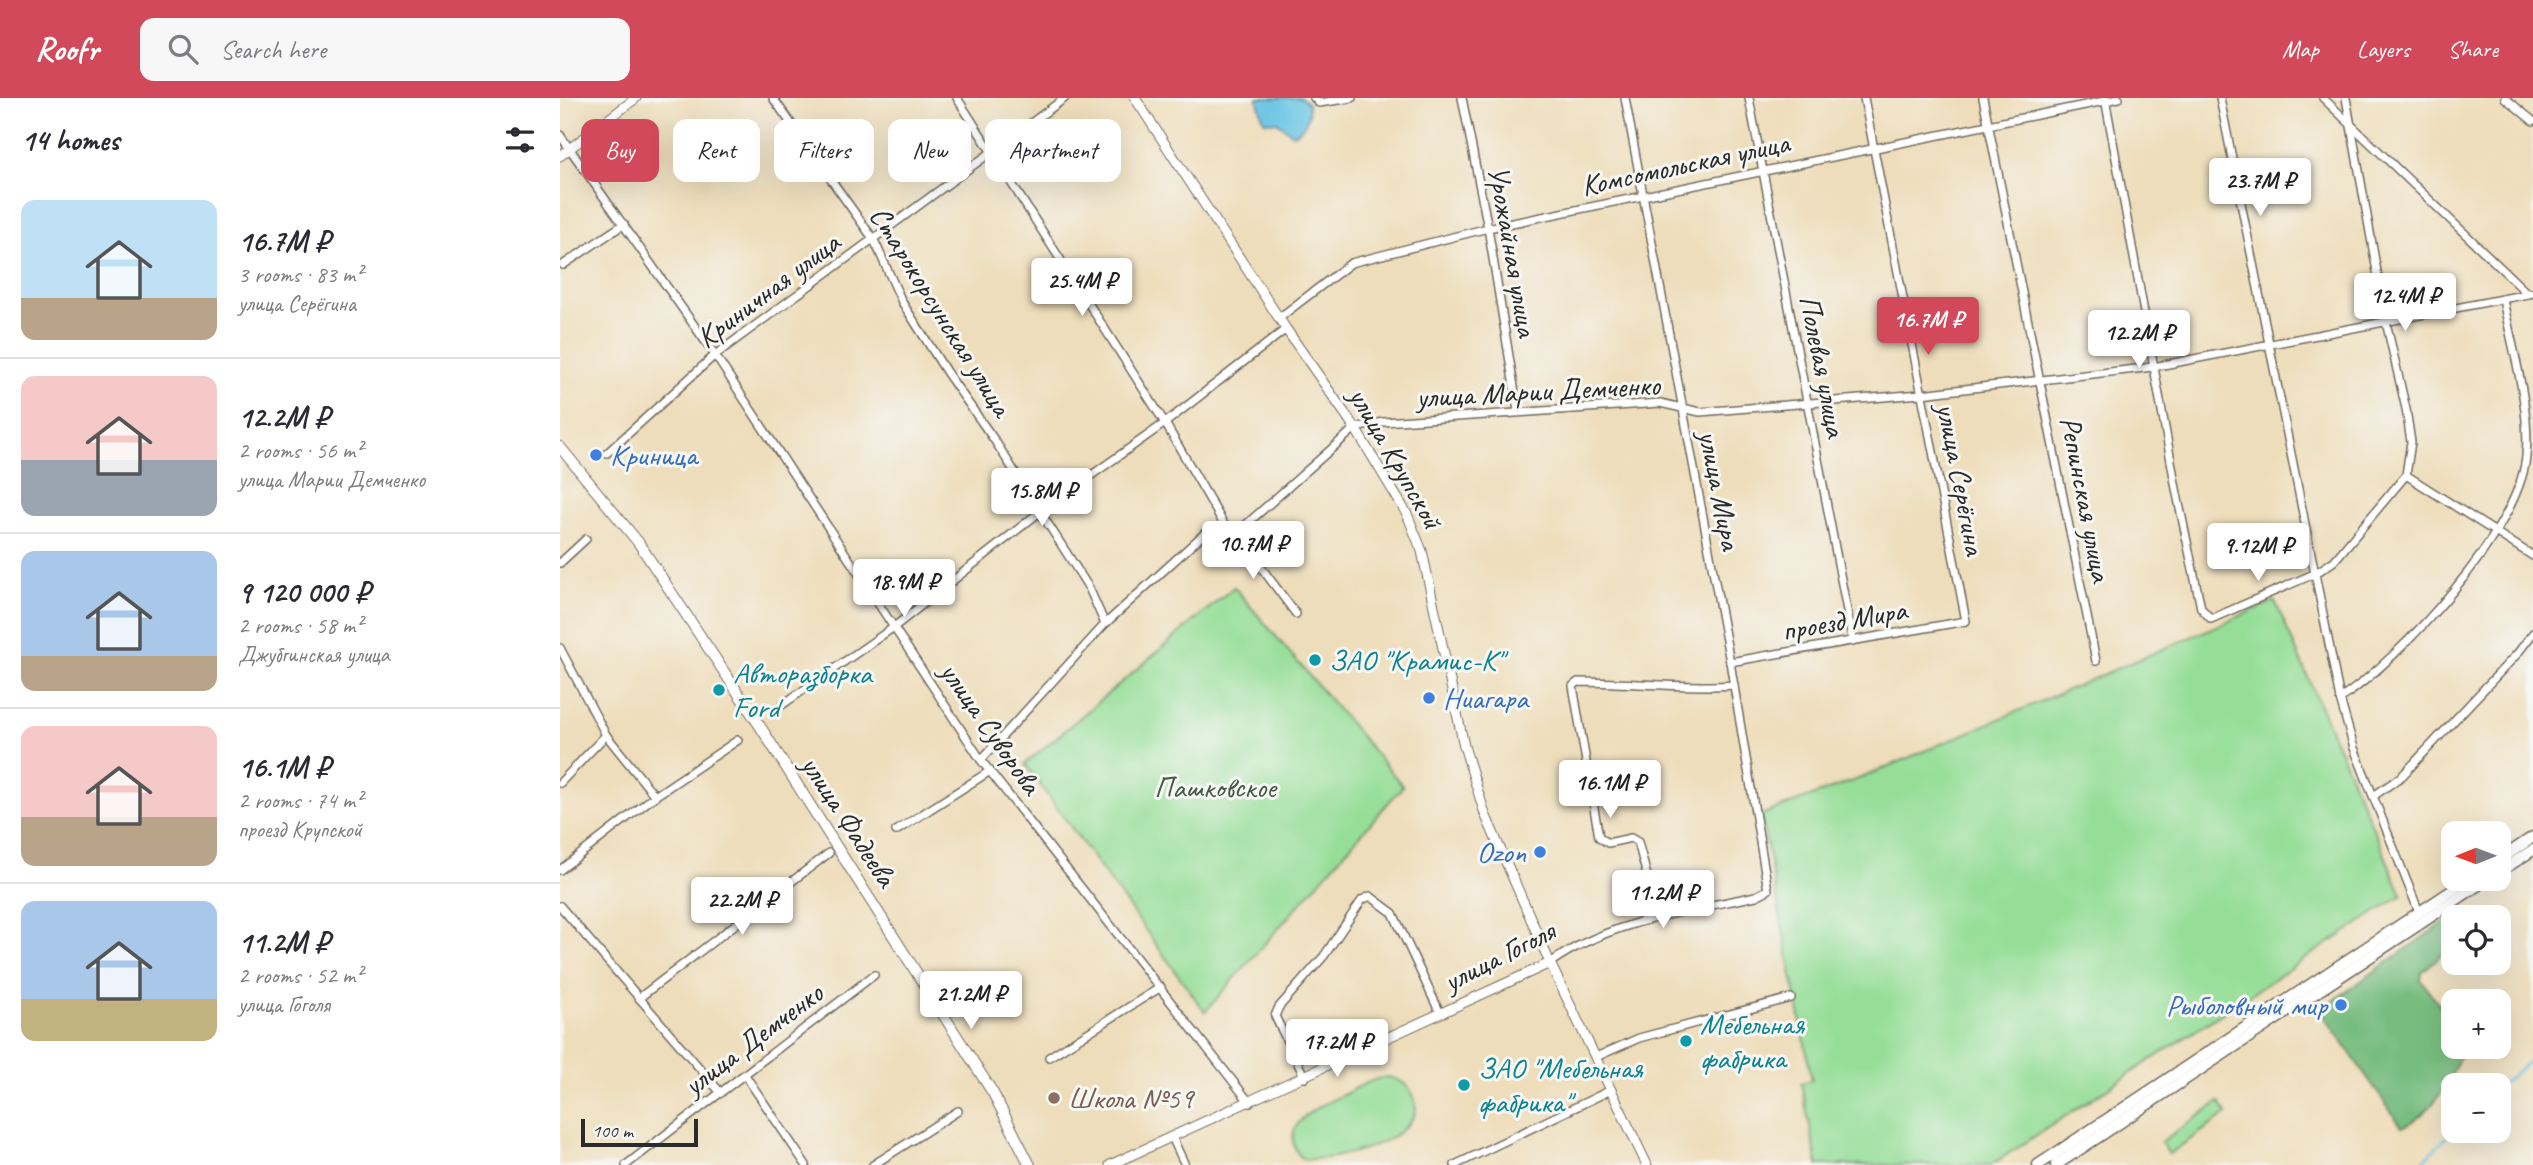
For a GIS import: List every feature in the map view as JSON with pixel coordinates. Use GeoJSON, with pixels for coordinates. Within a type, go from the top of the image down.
{"type":"FeatureCollection","features":[{"type":"Feature","properties":{"kind":"main road","name":"улица Фадеева"},"geometry":{"type":"LineString","coordinates":[[560,447],[638,542],[758,723],[993,1093],[1030,1165]]}},
{"type":"Feature","properties":{"kind":"main road"},"geometry":{"type":"LineString","coordinates":[[2511,852],[2533,836]]}},
{"type":"Feature","properties":{"kind":"main road"},"geometry":{"type":"LineString","coordinates":[[2511,864],[2533,850]]}},
{"type":"Feature","properties":{"kind":"main road"},"geometry":{"type":"LineString","coordinates":[[2039,1165],[2451,891]]}},
{"type":"Feature","properties":{"kind":"main road"},"geometry":{"type":"LineString","coordinates":[[2056,1165],[2469,891]]}},
{"type":"Feature","properties":{"kind":"street"},"geometry":{"type":"LineString","coordinates":[[560,156],[636,98]]}},
{"type":"Feature","properties":{"kind":"street","name":"Старокорсунская улица"},"geometry":{"type":"LineString","coordinates":[[773,98],[874,240],[902,302],[1041,511],[1089,588],[1105,624]]}},
{"type":"Feature","properties":{"kind":"street"},"geometry":{"type":"LineString","coordinates":[[957,98],[985,141]]}},
{"type":"Feature","properties":{"kind":"street","name":"Криничная улица"},"geometry":{"type":"LineString","coordinates":[[1038,119],[1065,98]]}},
{"type":"Feature","properties":{"kind":"street","name":"улица Крупской"},"geometry":{"type":"LineString","coordinates":[[1135,98],[1286,329],[1355,428],[1407,514],[1422,551],[1464,746],[1485,814],[1550,963],[1647,1165]]}},
{"type":"Feature","properties":{"kind":"street"},"geometry":{"type":"LineString","coordinates":[[1314,98],[1319,103],[1352,98]]}},
{"type":"Feature","properties":{"kind":"street","name":"Урожайная улица"},"geometry":{"type":"LineString","coordinates":[[1462,98],[1488,228],[1518,411]]}},
{"type":"Feature","properties":{"kind":"street","name":"улица Мира"},"geometry":{"type":"LineString","coordinates":[[1625,98],[1730,662],[1768,890]]}},
{"type":"Feature","properties":{"kind":"street","name":"Полевая улица"},"geometry":{"type":"LineString","coordinates":[[1749,98],[1853,642]]}},
{"type":"Feature","properties":{"kind":"street","name":"улица Серёгина"},"geometry":{"type":"LineString","coordinates":[[1864,98],[1966,621]]}},
{"type":"Feature","properties":{"kind":"street","name":"Репинская улица"},"geometry":{"type":"LineString","coordinates":[[1983,98],[2096,661]]}},
{"type":"Feature","properties":{"kind":"street","name":"Комсомольская улица"},"geometry":{"type":"LineString","coordinates":[[1279,318],[1345,265],[1488,228],[2119,98]]}},
{"type":"Feature","properties":{"kind":"street"},"geometry":{"type":"LineString","coordinates":[[2220,98],[2340,699],[2354,748],[2375,795],[2419,912]]}},
{"type":"Feature","properties":{"kind":"street"},"geometry":{"type":"LineString","coordinates":[[2323,98],[2531,293]]}},
{"type":"Feature","properties":{"kind":"street"},"geometry":{"type":"LineString","coordinates":[[2105,99],[2153,367],[2201,608],[2211,619],[2316,573],[2334,561],[2406,475],[2411,442],[2386,322],[2346,98]]}},
{"type":"Feature","properties":{"kind":"street"},"geometry":{"type":"LineString","coordinates":[[2505,98],[2533,121]]}},
{"type":"Feature","properties":{"kind":"street","name":"улица Суворова"},"geometry":{"type":"LineString","coordinates":[[560,135],[715,355],[981,760],[1250,1103]]}},
{"type":"Feature","properties":{"kind":"street","name":"Криничная улица"},"geometry":{"type":"LineString","coordinates":[[607,453],[715,355],[985,159]]}},
{"type":"Feature","properties":{"kind":"street"},"geometry":{"type":"LineString","coordinates":[[1011,182],[1165,423],[1226,526],[1234,531],[1296,614]]}},
{"type":"Feature","properties":{"kind":"street"},"geometry":{"type":"LineString","coordinates":[[563,265],[624,224]]}},
{"type":"Feature","properties":{"kind":"street","name":"улица Марии Демченко"},"geometry":{"type":"LineString","coordinates":[[1355,428],[1383,422],[1518,411],[1661,403],[1700,412],[1921,394],[2153,367],[2531,293]]}},
{"type":"Feature","properties":{"kind":"street"},"geometry":{"type":"LineString","coordinates":[[2340,699],[2382,668],[2462,579],[2496,532],[2516,493],[2526,457],[2524,418],[2504,299]]}},
{"type":"Feature","properties":{"kind":"street"},"geometry":{"type":"LineString","coordinates":[[782,705],[894,627],[1041,511],[1165,423],[1286,329]]}},
{"type":"Feature","properties":{"kind":"street"},"geometry":{"type":"LineString","coordinates":[[1234,531],[1241,529],[1355,428]]}},
{"type":"Feature","properties":{"kind":"street"},"geometry":{"type":"LineString","coordinates":[[2406,475],[2533,556]]}},
{"type":"Feature","properties":{"kind":"street"},"geometry":{"type":"LineString","coordinates":[[981,760],[1105,624],[1206,532],[1226,526]]}},
{"type":"Feature","properties":{"kind":"street"},"geometry":{"type":"LineString","coordinates":[[560,563],[586,539]]}},
{"type":"Feature","properties":{"kind":"street","name":"проезд Мира"},"geometry":{"type":"LineString","coordinates":[[1730,662],[1966,621]]}},
{"type":"Feature","properties":{"kind":"street"},"geometry":{"type":"LineString","coordinates":[[2375,795],[2402,776],[2493,681],[2533,633]]}},
{"type":"Feature","properties":{"kind":"street"},"geometry":{"type":"LineString","coordinates":[[560,648],[606,735],[656,796]]}},
{"type":"Feature","properties":{"kind":"street"},"geometry":{"type":"LineString","coordinates":[[1658,917],[1638,842],[1631,838],[1608,843],[1599,837],[1572,693],[1578,682],[1702,687],[1734,685]]}},
{"type":"Feature","properties":{"kind":"street"},"geometry":{"type":"LineString","coordinates":[[560,783],[606,735]]}},
{"type":"Feature","properties":{"kind":"street"},"geometry":{"type":"LineString","coordinates":[[560,870],[656,796],[738,740]]}},
{"type":"Feature","properties":{"kind":"street"},"geometry":{"type":"LineString","coordinates":[[896,831],[989,771]]}},
{"type":"Feature","properties":{"kind":"street"},"geometry":{"type":"LineString","coordinates":[[639,998],[829,853]]}},
{"type":"Feature","properties":{"kind":"street","name":"улица Гоголя"},"geometry":{"type":"LineString","coordinates":[[1110,1165],[1305,1078],[1550,963],[1591,939],[1658,917],[1756,896],[1768,890]]}},
{"type":"Feature","properties":{"kind":"street"},"geometry":{"type":"LineString","coordinates":[[1305,1078],[1275,1016],[1279,1007],[1324,956],[1362,900],[1370,896],[1394,913],[1440,1013]]}},
{"type":"Feature","properties":{"kind":"street"},"geometry":{"type":"LineString","coordinates":[[560,906],[721,1093]]}},
{"type":"Feature","properties":{"kind":"street","name":"улица Демченко"},"geometry":{"type":"LineString","coordinates":[[626,1165],[874,975]]}},
{"type":"Feature","properties":{"kind":"street"},"geometry":{"type":"LineString","coordinates":[[1049,1057],[1161,987]]}},
{"type":"Feature","properties":{"kind":"street"},"geometry":{"type":"LineString","coordinates":[[1596,1057],[1639,1038],[1791,998]]}},
{"type":"Feature","properties":{"kind":"street"},"geometry":{"type":"LineString","coordinates":[[745,1075],[806,1165]]}},
{"type":"Feature","properties":{"kind":"street"},"geometry":{"type":"LineString","coordinates":[[1455,1165],[1611,1090]]}},
{"type":"Feature","properties":{"kind":"street"},"geometry":{"type":"LineString","coordinates":[[873,1165],[958,1111]]}},
{"type":"Feature","properties":{"kind":"street"},"geometry":{"type":"LineString","coordinates":[[1172,1137],[1185,1165]]}},
{"type":"Feature","properties":{"kind":"green space","name":"Пашковское"},"geometry":{"type":"Polygon","coordinates":[[[1234,587],[1403,786],[1205,1012],[1025,764],[1234,587]]]}},
{"type":"Feature","properties":{"kind":"green space"},"geometry":{"type":"Polygon","coordinates":[[[2275,601],[2402,895],[1991,1165],[1818,1165],[1801,1083],[1812,1080],[1761,815],[1866,776],[2275,601]]]}},
{"type":"Feature","properties":{"kind":"green space"},"geometry":{"type":"Polygon","coordinates":[[[2441,925],[2441,955],[2422,972],[2421,980],[2441,1008],[2441,1059],[2458,1059],[2452,1073],[2441,1073],[2441,1092],[2423,1114],[2402,1127],[2320,1010],[2441,925]]]}},
{"type":"Feature","properties":{"kind":"green space"},"geometry":{"type":"Polygon","coordinates":[[[1388,1077],[1403,1083],[1413,1095],[1415,1111],[1407,1125],[1392,1137],[1350,1153],[1329,1158],[1301,1158],[1294,1146],[1293,1135],[1303,1118],[1365,1084],[1388,1077]]]}},
{"type":"Feature","properties":{"kind":"green space"},"geometry":{"type":"Polygon","coordinates":[[[2219,1102],[2227,1114],[2169,1154],[2161,1142],[2219,1102]]]}},
{"type":"Feature","properties":{"kind":"water"},"geometry":{"type":"Polygon","coordinates":[[[1257,98],[1301,98],[1308,103],[1306,122],[1293,134],[1277,122],[1264,121],[1257,98]]]}},
{"type":"Feature","properties":{"kind":"waterway"},"geometry":{"type":"LineString","coordinates":[[2511,1076],[2533,1057]]}},
{"type":"Feature","properties":{"kind":"waterway"},"geometry":{"type":"LineString","coordinates":[[2420,1165],[2441,1142]]}},
{"type":"Feature","properties":{"kind":"place","name":"Криница"},"geometry":{"type":"Point","coordinates":[596,455]}},
{"type":"Feature","properties":{"kind":"place","name":"ЗАО \"Крамис-К\""},"geometry":{"type":"Point","coordinates":[1315,660]}},
{"type":"Feature","properties":{"kind":"place","name":"Авторазборка Ford"},"geometry":{"type":"Point","coordinates":[719,690]}},
{"type":"Feature","properties":{"kind":"place","name":"Ниагара"},"geometry":{"type":"Point","coordinates":[1429,698]}},
{"type":"Feature","properties":{"kind":"place","name":"Ozon"},"geometry":{"type":"Point","coordinates":[1540,852]}},
{"type":"Feature","properties":{"kind":"place","name":"Рыболовный мир"},"geometry":{"type":"Point","coordinates":[2341,1005]}},
{"type":"Feature","properties":{"kind":"place","name":"Мебельная фабрика"},"geometry":{"type":"Point","coordinates":[1686,1041]}},
{"type":"Feature","properties":{"kind":"place","name":"ЗАО \"Мебельная фабрика\""},"geometry":{"type":"Point","coordinates":[1464,1085]}},
{"type":"Feature","properties":{"kind":"place","name":"Школа №59"},"geometry":{"type":"Point","coordinates":[1054,1098]}}]}
